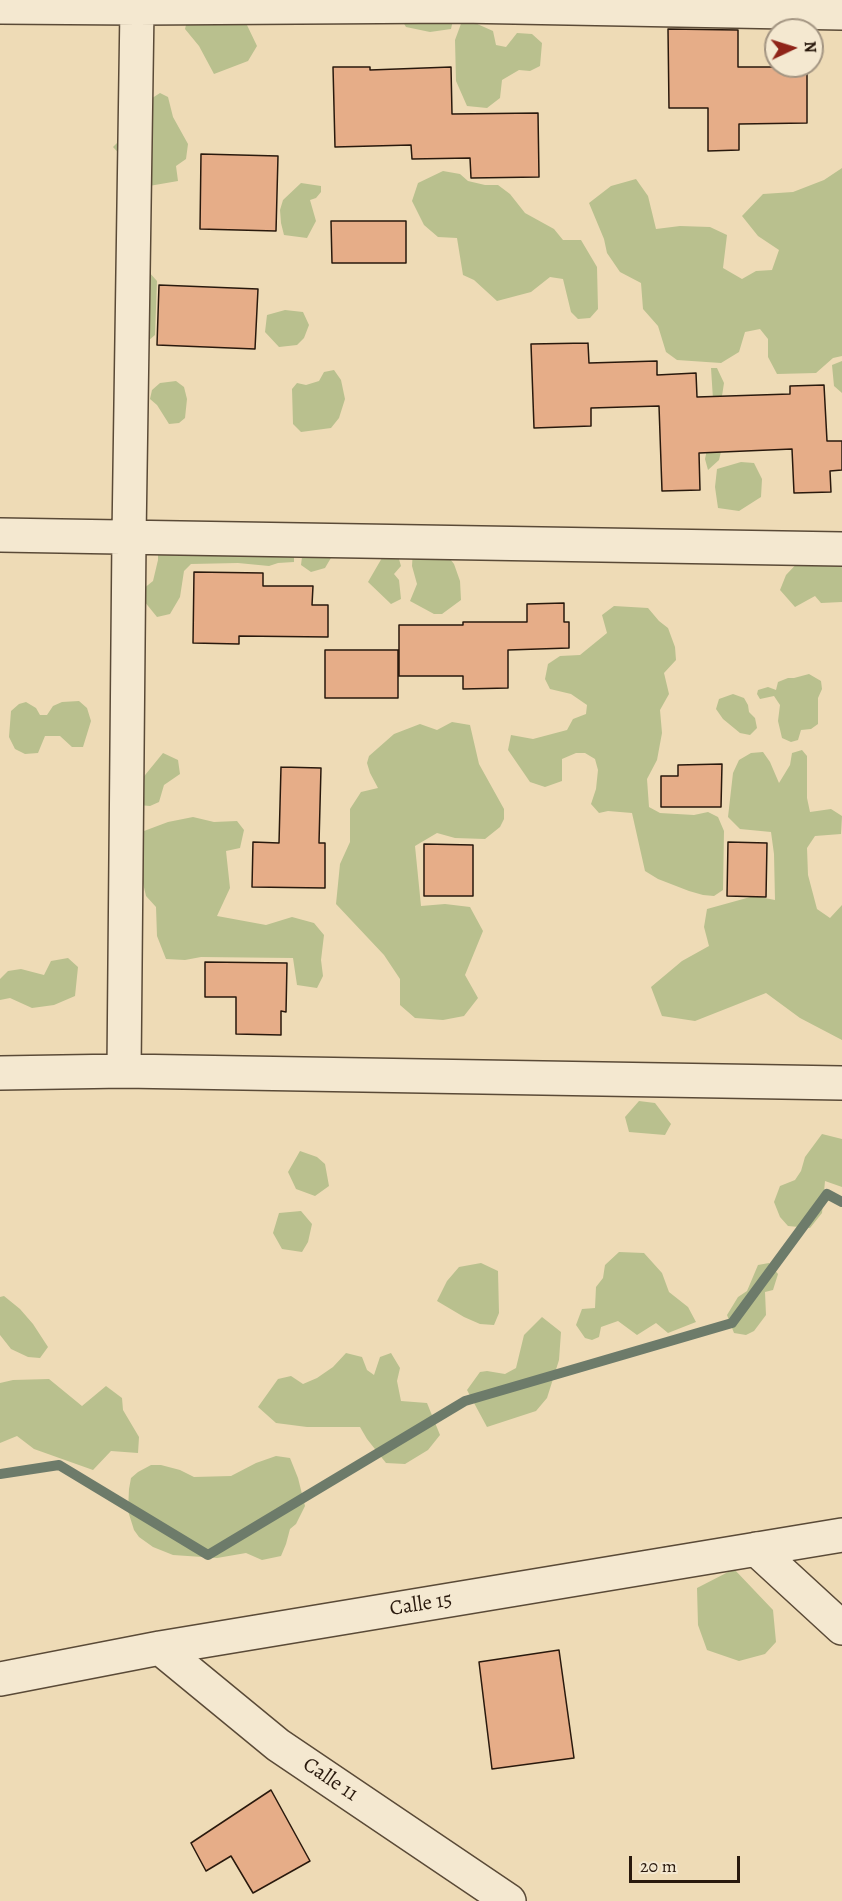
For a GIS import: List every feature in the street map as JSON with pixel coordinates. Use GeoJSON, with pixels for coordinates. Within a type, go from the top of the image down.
{"type":"FeatureCollection","features":[{"type":"Feature","properties":{"kind":"street"},"geometry":{"type":"LineString","coordinates":[[14,5],[137,8],[460,3],[842,13]]}},
{"type":"Feature","properties":{"kind":"street"},"geometry":{"type":"LineString","coordinates":[[124,1071],[137,8]]}},
{"type":"Feature","properties":{"kind":"street"},"geometry":{"type":"LineString","coordinates":[[0,535],[842,549]]}},
{"type":"Feature","properties":{"kind":"street"},"geometry":{"type":"LineString","coordinates":[[0,1073],[124,1071],[842,1083]]}},
{"type":"Feature","properties":{"kind":"street","name":"Calle 15"},"geometry":{"type":"LineString","coordinates":[[0,1679],[160,1648],[842,1534]]}},
{"type":"Feature","properties":{"kind":"street"},"geometry":{"type":"LineString","coordinates":[[756,1549],[842,1628]]}},
{"type":"Feature","properties":{"kind":"street","name":"Calle 11"},"geometry":{"type":"LineString","coordinates":[[160,1648],[278,1745],[509,1901]]}},
{"type":"Feature","properties":{"kind":"green space"},"geometry":{"type":"Polygon","coordinates":[[[192,0],[246,23],[257,46],[248,61],[214,74],[199,46],[185,29],[192,0]]]}},
{"type":"Feature","properties":{"kind":"green space"},"geometry":{"type":"Polygon","coordinates":[[[400,17],[453,20],[451,29],[430,32],[406,27],[400,17]]]}},
{"type":"Feature","properties":{"kind":"green space"},"geometry":{"type":"Polygon","coordinates":[[[462,21],[475,23],[493,31],[496,45],[506,47],[517,33],[532,34],[542,43],[540,66],[530,71],[519,70],[502,80],[500,98],[487,108],[467,106],[456,81],[455,40],[462,21]]]}},
{"type":"Feature","properties":{"kind":"green space"},"geometry":{"type":"Polygon","coordinates":[[[160,93],[168,97],[173,117],[188,144],[186,159],[176,166],[178,181],[149,186],[113,147],[135,125],[143,104],[160,93]]]}},
{"type":"Feature","properties":{"kind":"green space"},"geometry":{"type":"Polygon","coordinates":[[[842,168],[842,356],[833,358],[816,373],[777,374],[768,357],[768,339],[760,329],[745,332],[739,352],[721,363],[677,360],[666,352],[658,326],[643,309],[641,283],[620,272],[607,253],[604,239],[589,203],[611,186],[636,179],[648,196],[656,229],[680,226],[710,227],[727,235],[723,268],[742,279],[756,271],[772,270],[779,250],[758,236],[742,216],[763,194],[793,192],[824,180],[842,168]]]}},
{"type":"Feature","properties":{"kind":"green space"},"geometry":{"type":"Polygon","coordinates":[[[443,171],[460,174],[468,181],[498,185],[510,194],[525,213],[554,229],[563,240],[581,240],[597,267],[598,309],[590,318],[578,319],[571,312],[563,279],[550,277],[531,292],[497,301],[474,280],[463,275],[457,238],[438,237],[424,225],[412,201],[418,183],[443,171]]]}},
{"type":"Feature","properties":{"kind":"green space"},"geometry":{"type":"Polygon","coordinates":[[[301,183],[321,186],[321,192],[316,198],[310,200],[316,221],[307,238],[284,235],[281,223],[280,210],[283,200],[301,183]]]}},
{"type":"Feature","properties":{"kind":"green space"},"geometry":{"type":"Polygon","coordinates":[[[148,271],[157,281],[155,335],[141,347],[148,271]]]}},
{"type":"Feature","properties":{"kind":"green space"},"geometry":{"type":"Polygon","coordinates":[[[285,310],[303,312],[309,325],[304,338],[297,345],[279,347],[265,332],[267,315],[285,310]]]}},
{"type":"Feature","properties":{"kind":"green space"},"geometry":{"type":"Polygon","coordinates":[[[842,361],[842,393],[834,386],[832,365],[842,361]]]}},
{"type":"Feature","properties":{"kind":"green space"},"geometry":{"type":"Polygon","coordinates":[[[711,368],[717,368],[724,383],[722,396],[725,435],[719,460],[708,470],[705,459],[714,415],[711,368]]]}},
{"type":"Feature","properties":{"kind":"green space"},"geometry":{"type":"Polygon","coordinates":[[[334,370],[341,380],[345,399],[339,418],[331,428],[301,432],[293,424],[292,389],[297,383],[306,385],[319,381],[324,372],[334,370]]]}},
{"type":"Feature","properties":{"kind":"green space"},"geometry":{"type":"Polygon","coordinates":[[[176,381],[184,387],[187,399],[185,418],[179,423],[169,424],[157,405],[150,399],[152,390],[160,383],[176,381]]]}},
{"type":"Feature","properties":{"kind":"green space"},"geometry":{"type":"Polygon","coordinates":[[[741,462],[754,463],[762,479],[761,497],[739,511],[718,508],[715,487],[717,469],[741,462]]]}},
{"type":"Feature","properties":{"kind":"green space"},"geometry":{"type":"Polygon","coordinates":[[[158,536],[294,545],[294,562],[269,566],[238,563],[191,564],[184,571],[180,597],[170,614],[157,617],[144,601],[143,589],[153,581],[158,560],[158,536]]]}},
{"type":"Feature","properties":{"kind":"green space"},"geometry":{"type":"Polygon","coordinates":[[[304,541],[338,546],[325,568],[311,572],[301,565],[304,541]]]}},
{"type":"Feature","properties":{"kind":"green space"},"geometry":{"type":"Polygon","coordinates":[[[842,547],[842,602],[821,603],[815,596],[795,607],[780,590],[786,575],[804,556],[842,547]]]}},
{"type":"Feature","properties":{"kind":"green space"},"geometry":{"type":"Polygon","coordinates":[[[396,549],[401,566],[394,574],[399,580],[401,599],[391,604],[368,582],[386,551],[396,549]]]}},
{"type":"Feature","properties":{"kind":"green space"},"geometry":{"type":"Polygon","coordinates":[[[413,550],[443,550],[454,564],[460,581],[461,600],[442,614],[434,614],[410,601],[417,584],[412,566],[413,550]]]}},
{"type":"Feature","properties":{"kind":"green space"},"geometry":{"type":"Polygon","coordinates":[[[614,606],[648,608],[668,628],[675,647],[676,660],[664,673],[669,694],[660,710],[662,733],[657,760],[647,779],[649,807],[660,813],[694,815],[708,812],[718,817],[724,831],[723,890],[714,896],[689,891],[658,879],[645,871],[632,813],[608,811],[599,813],[591,804],[596,789],[598,770],[595,759],[585,753],[576,753],[562,759],[562,781],[545,787],[530,782],[508,750],[511,735],[533,739],[567,730],[573,719],[586,714],[587,705],[571,694],[550,689],[545,679],[548,664],[560,656],[580,655],[607,633],[602,615],[614,606]]]}},
{"type":"Feature","properties":{"kind":"green space"},"geometry":{"type":"Polygon","coordinates":[[[809,674],[821,681],[822,689],[818,698],[818,724],[811,729],[801,730],[798,740],[791,742],[782,738],[778,721],[780,705],[774,696],[760,699],[757,694],[758,690],[768,687],[776,690],[778,682],[809,674]]]}},
{"type":"Feature","properties":{"kind":"green space"},"geometry":{"type":"Polygon","coordinates":[[[733,694],[744,698],[749,712],[755,718],[757,728],[750,735],[740,733],[723,719],[716,709],[719,699],[733,694]]]}},
{"type":"Feature","properties":{"kind":"green space"},"geometry":{"type":"Polygon","coordinates":[[[79,701],[87,708],[91,721],[83,747],[72,747],[60,736],[45,736],[38,753],[25,754],[15,749],[9,737],[11,711],[19,704],[26,702],[36,708],[40,715],[47,715],[53,706],[62,702],[79,701]]]}},
{"type":"Feature","properties":{"kind":"green space"},"geometry":{"type":"Polygon","coordinates":[[[452,722],[470,725],[479,764],[504,809],[504,819],[500,827],[485,839],[455,838],[437,833],[415,846],[421,906],[445,904],[470,907],[483,931],[465,975],[478,998],[464,1016],[443,1020],[415,1018],[400,1005],[400,979],[384,955],[336,904],[340,864],[350,842],[350,809],[361,792],[378,788],[367,763],[369,756],[394,734],[420,724],[437,730],[452,722]]]}},
{"type":"Feature","properties":{"kind":"green space"},"geometry":{"type":"Polygon","coordinates":[[[802,750],[807,756],[807,798],[810,812],[831,809],[842,816],[841,834],[815,836],[807,848],[808,875],[817,909],[830,918],[842,905],[842,1040],[800,1018],[766,993],[695,1021],[662,1016],[651,987],[682,961],[709,946],[704,927],[707,909],[754,896],[775,900],[771,832],[740,829],[728,817],[733,773],[739,760],[751,753],[763,752],[779,783],[790,765],[792,753],[802,750]]]}},
{"type":"Feature","properties":{"kind":"green space"},"geometry":{"type":"Polygon","coordinates":[[[163,753],[178,760],[180,774],[164,785],[159,802],[150,806],[139,805],[141,780],[163,753]]]}},
{"type":"Feature","properties":{"kind":"green space"},"geometry":{"type":"Polygon","coordinates":[[[193,817],[214,822],[237,821],[244,830],[240,848],[226,851],[230,888],[217,916],[266,925],[292,917],[314,923],[324,935],[321,960],[323,976],[317,988],[297,985],[293,958],[166,959],[157,936],[156,907],[146,896],[140,870],[144,831],[168,822],[193,817]]]}},
{"type":"Feature","properties":{"kind":"green space"},"geometry":{"type":"Polygon","coordinates":[[[68,958],[78,967],[75,996],[54,1005],[32,1008],[10,998],[0,1000],[0,979],[8,971],[21,969],[44,975],[51,961],[68,958]]]}},
{"type":"Feature","properties":{"kind":"green space"},"geometry":{"type":"Polygon","coordinates":[[[639,1101],[655,1103],[671,1124],[665,1135],[629,1132],[625,1117],[639,1101]]]}},
{"type":"Feature","properties":{"kind":"green space"},"geometry":{"type":"Polygon","coordinates":[[[822,1134],[842,1139],[842,1187],[825,1181],[822,1213],[810,1228],[788,1226],[780,1217],[774,1202],[780,1186],[795,1180],[801,1171],[805,1157],[822,1134]]]}},
{"type":"Feature","properties":{"kind":"green space"},"geometry":{"type":"Polygon","coordinates":[[[300,1151],[317,1157],[325,1164],[329,1186],[315,1196],[296,1189],[288,1172],[300,1151]]]}},
{"type":"Feature","properties":{"kind":"green space"},"geometry":{"type":"Polygon","coordinates":[[[301,1211],[312,1224],[308,1242],[302,1252],[282,1249],[273,1233],[279,1213],[301,1211]]]}},
{"type":"Feature","properties":{"kind":"green space"},"geometry":{"type":"Polygon","coordinates":[[[619,1252],[644,1253],[662,1273],[669,1292],[688,1307],[696,1322],[668,1333],[656,1323],[637,1335],[618,1321],[601,1327],[599,1337],[592,1340],[585,1338],[576,1325],[582,1309],[595,1308],[596,1287],[603,1278],[605,1265],[619,1252]]]}},
{"type":"Feature","properties":{"kind":"green space"},"geometry":{"type":"Polygon","coordinates":[[[481,1263],[498,1271],[499,1313],[494,1325],[480,1324],[437,1301],[447,1281],[459,1267],[481,1263]]]}},
{"type":"Feature","properties":{"kind":"green space"},"geometry":{"type":"Polygon","coordinates":[[[769,1263],[778,1274],[773,1290],[765,1292],[766,1315],[754,1331],[746,1335],[734,1333],[727,1315],[738,1297],[747,1291],[758,1265],[769,1263]]]}},
{"type":"Feature","properties":{"kind":"green space"},"geometry":{"type":"Polygon","coordinates":[[[4,1296],[33,1324],[48,1347],[40,1358],[28,1357],[11,1349],[0,1335],[0,1297],[4,1296]]]}},
{"type":"Feature","properties":{"kind":"green space"},"geometry":{"type":"Polygon","coordinates":[[[542,1317],[561,1332],[559,1360],[547,1398],[536,1411],[487,1427],[467,1390],[480,1372],[505,1374],[516,1368],[524,1335],[542,1317]]]}},
{"type":"Feature","properties":{"kind":"green space"},"geometry":{"type":"Polygon","coordinates":[[[346,1353],[362,1357],[367,1370],[374,1375],[380,1357],[391,1353],[400,1368],[397,1381],[401,1401],[427,1403],[440,1435],[428,1450],[405,1464],[386,1463],[360,1427],[307,1427],[276,1423],[258,1407],[278,1379],[291,1376],[303,1384],[333,1367],[346,1353]]]}},
{"type":"Feature","properties":{"kind":"green space"},"geometry":{"type":"Polygon","coordinates":[[[49,1379],[82,1406],[106,1386],[122,1398],[123,1410],[139,1437],[138,1453],[111,1451],[93,1470],[34,1449],[17,1436],[0,1443],[0,1383],[13,1380],[49,1379]]]}},
{"type":"Feature","properties":{"kind":"green space"},"geometry":{"type":"Polygon","coordinates":[[[276,1456],[290,1458],[305,1506],[296,1524],[290,1529],[281,1556],[262,1560],[246,1553],[217,1558],[173,1555],[153,1547],[139,1537],[134,1530],[128,1511],[131,1478],[151,1465],[180,1470],[194,1477],[231,1476],[276,1456]]]}},
{"type":"Feature","properties":{"kind":"green space"},"geometry":{"type":"Polygon","coordinates":[[[734,1569],[773,1610],[776,1642],[765,1654],[739,1661],[707,1650],[698,1625],[697,1588],[734,1569]]]}},
{"type":"Feature","properties":{"kind":"building"},"geometry":{"type":"Polygon","coordinates":[[[668,29],[738,30],[738,67],[764,67],[764,78],[807,78],[807,123],[739,124],[739,150],[708,151],[708,108],[669,108],[668,29]]]}},
{"type":"Feature","properties":{"kind":"building"},"geometry":{"type":"Polygon","coordinates":[[[333,67],[370,67],[370,70],[451,67],[452,114],[538,113],[539,177],[471,178],[470,158],[412,159],[411,145],[335,147],[333,67]]]}},
{"type":"Feature","properties":{"kind":"building"},"geometry":{"type":"Polygon","coordinates":[[[201,154],[278,156],[276,231],[200,229],[201,154]]]}},
{"type":"Feature","properties":{"kind":"building"},"geometry":{"type":"Polygon","coordinates":[[[331,221],[406,221],[406,263],[332,263],[331,221]]]}},
{"type":"Feature","properties":{"kind":"building"},"geometry":{"type":"Polygon","coordinates":[[[159,285],[258,289],[255,349],[157,345],[159,285]]]}},
{"type":"Feature","properties":{"kind":"building"},"geometry":{"type":"Polygon","coordinates":[[[588,343],[589,363],[657,361],[657,375],[696,373],[697,397],[790,394],[790,386],[824,385],[827,441],[842,441],[842,470],[830,471],[831,492],[794,493],[792,449],[699,453],[700,490],[662,491],[659,406],[591,408],[591,426],[534,428],[531,344],[588,343]]]}},
{"type":"Feature","properties":{"kind":"building"},"geometry":{"type":"Polygon","coordinates":[[[194,572],[263,573],[263,586],[313,586],[312,605],[328,605],[328,637],[239,636],[239,644],[193,643],[194,572]]]}},
{"type":"Feature","properties":{"kind":"building"},"geometry":{"type":"Polygon","coordinates":[[[564,603],[564,622],[569,622],[569,648],[508,650],[508,688],[463,689],[463,676],[399,676],[399,625],[527,622],[527,604],[564,603]]]}},
{"type":"Feature","properties":{"kind":"building"},"geometry":{"type":"Polygon","coordinates":[[[325,650],[398,650],[398,698],[325,698],[325,650]]]}},
{"type":"Feature","properties":{"kind":"building"},"geometry":{"type":"Polygon","coordinates":[[[722,764],[721,807],[661,807],[661,776],[678,776],[678,765],[722,764]]]}},
{"type":"Feature","properties":{"kind":"building"},"geometry":{"type":"Polygon","coordinates":[[[281,767],[321,768],[319,843],[325,843],[325,888],[252,887],[253,842],[279,843],[281,767]]]}},
{"type":"Feature","properties":{"kind":"building"},"geometry":{"type":"Polygon","coordinates":[[[728,842],[767,843],[766,897],[727,896],[728,842]]]}},
{"type":"Feature","properties":{"kind":"building"},"geometry":{"type":"Polygon","coordinates":[[[424,844],[473,845],[473,896],[424,896],[424,844]]]}},
{"type":"Feature","properties":{"kind":"building"},"geometry":{"type":"Polygon","coordinates":[[[205,962],[287,963],[286,1012],[281,1011],[281,1035],[236,1034],[236,997],[205,997],[205,962]]]}},
{"type":"Feature","properties":{"kind":"building"},"geometry":{"type":"Polygon","coordinates":[[[559,1650],[574,1758],[492,1769],[479,1662],[559,1650]]]}},
{"type":"Feature","properties":{"kind":"building"},"geometry":{"type":"Polygon","coordinates":[[[271,1790],[310,1861],[253,1893],[231,1856],[206,1871],[191,1843],[271,1790]]]}},
{"type":"Feature","properties":{"kind":"waterway"},"geometry":{"type":"LineString","coordinates":[[0,1474],[59,1465],[208,1555],[465,1401],[732,1323],[827,1194],[842,1202]]}}]}
